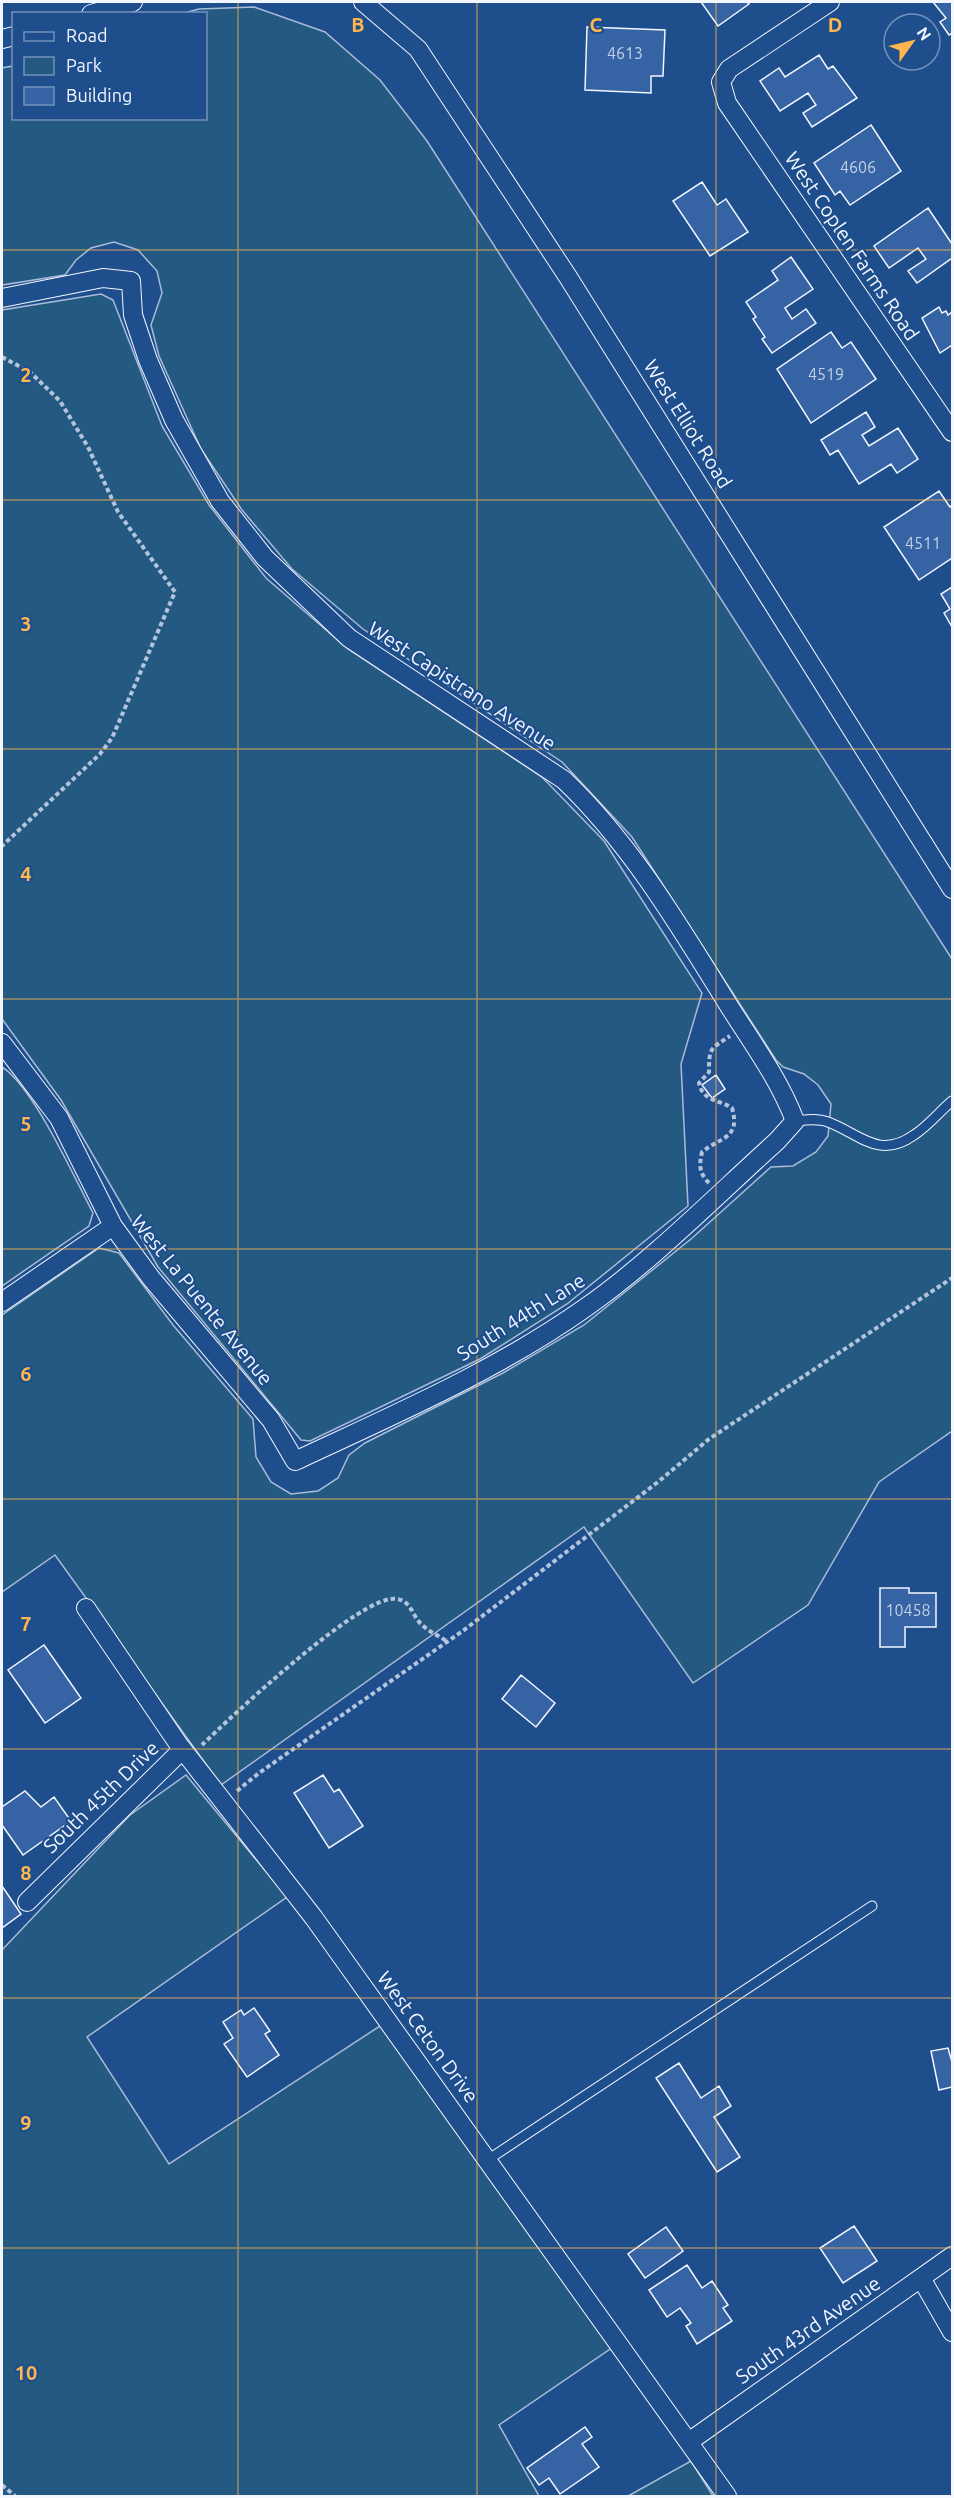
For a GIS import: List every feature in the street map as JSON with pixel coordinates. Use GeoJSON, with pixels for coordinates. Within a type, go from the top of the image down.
{"type":"FeatureCollection","features":[{"type":"Feature","properties":{"kind":"street"},"geometry":{"type":"LineString","coordinates":[[98,12],[133,2]]}},
{"type":"Feature","properties":{"kind":"street","name":"West Elliot Road"},"geometry":{"type":"LineString","coordinates":[[363,2],[418,49],[425,59],[587,307],[952,889]]}},
{"type":"Feature","properties":{"kind":"street","name":"West Coplen Farms Road"},"geometry":{"type":"LineString","coordinates":[[830,2],[729,69],[721,82],[727,103],[952,432]]}},
{"type":"Feature","properties":{"kind":"street","name":"West Capistrano Avenue"},"geometry":{"type":"LineString","coordinates":[[2,298],[96,279],[131,281],[133,315],[148,360],[174,420],[220,501],[265,558],[281,576],[349,638],[564,780],[588,803],[631,857],[699,958],[782,1087],[795,1120]]}},
{"type":"Feature","properties":{"kind":"street","name":"West La Puente Avenue"},"geometry":{"type":"LineString","coordinates":[[2,1043],[59,1118],[113,1226],[151,1278],[271,1420],[295,1461]]}},
{"type":"Feature","properties":{"kind":"street","name":"South 44th Lane"},"geometry":{"type":"LineString","coordinates":[[295,1461],[419,1403],[519,1348],[585,1308],[719,1193],[777,1141],[795,1120]]}},
{"type":"Feature","properties":{"kind":"street"},"geometry":{"type":"LineString","coordinates":[[2,1302],[113,1226]]}},
{"type":"Feature","properties":{"kind":"street","name":"West Ceton Drive"},"geometry":{"type":"LineString","coordinates":[[86,1608],[185,1754],[314,1918],[489,2159],[727,2496]]}},
{"type":"Feature","properties":{"kind":"street","name":"South 45th Drive"},"geometry":{"type":"LineString","coordinates":[[27,1902],[185,1754]]}},
{"type":"Feature","properties":{"kind":"street","name":"South 43rd Avenue"},"geometry":{"type":"LineString","coordinates":[[690,2441],[952,2256]]}},
{"type":"Feature","properties":{"kind":"street"},"geometry":{"type":"LineString","coordinates":[[921,2278],[952,2332]]}},
{"type":"Feature","properties":{"kind":"lane"},"geometry":{"type":"LineString","coordinates":[[795,1120],[817,1119],[828,1122],[878,1146],[898,1144],[915,1135],[952,1101]]}},
{"type":"Feature","properties":{"kind":"lane"},"geometry":{"type":"LineString","coordinates":[[489,2159],[872,1906]]}},
{"type":"Feature","properties":{"kind":"path"},"geometry":{"type":"LineString","coordinates":[[2,357],[30,372],[60,401],[88,447],[118,512],[175,592],[112,738],[100,754],[2,846]]}},
{"type":"Feature","properties":{"kind":"path"},"geometry":{"type":"LineString","coordinates":[[719,1193],[701,1175],[699,1164],[702,1152],[727,1138],[735,1124],[734,1115],[732,1108],[724,1102],[706,1097],[699,1083],[710,1072],[708,1056],[711,1048],[742,1026]]}},
{"type":"Feature","properties":{"kind":"path"},"geometry":{"type":"LineString","coordinates":[[223,1803],[259,1773],[448,1642],[658,1482],[709,1439],[952,1278]]}},
{"type":"Feature","properties":{"kind":"path"},"geometry":{"type":"LineString","coordinates":[[185,1754],[304,1654],[378,1600],[395,1598],[405,1601],[421,1623],[448,1642]]}},
{"type":"Feature","properties":{"kind":"path"},"geometry":{"type":"LineString","coordinates":[[2,2485],[15,2496]]}},
{"type":"Feature","properties":{"kind":"green space"},"geometry":{"type":"Polygon","coordinates":[[[254,7],[325,32],[380,80],[427,141],[952,959],[952,1431],[879,1482],[808,1605],[693,1683],[584,1527],[221,1785],[55,1555],[2,1592],[2,1315],[99,1248],[119,1253],[173,1325],[253,1419],[256,1457],[271,1482],[291,1494],[318,1491],[338,1478],[349,1455],[365,1443],[503,1373],[584,1325],[691,1239],[771,1167],[793,1166],[816,1152],[828,1136],[831,1104],[818,1085],[804,1074],[783,1067],[776,1060],[632,837],[562,762],[363,629],[292,569],[242,510],[201,449],[159,356],[151,325],[162,293],[157,271],[138,250],[114,242],[91,248],[76,260],[65,275],[2,285],[2,68],[12,66],[12,120],[207,120],[207,12],[188,12],[199,9],[254,7]]]}},
{"type":"Feature","properties":{"kind":"green space"},"geometry":{"type":"Polygon","coordinates":[[[101,294],[113,300],[162,426],[209,505],[266,578],[348,649],[542,777],[604,841],[702,993],[681,1064],[688,1206],[567,1304],[480,1359],[310,1441],[301,1440],[158,1267],[61,1100],[2,1019],[2,310],[101,294]]]}},
{"type":"Feature","properties":{"kind":"green space"},"geometry":{"type":"Polygon","coordinates":[[[2,1067],[14,1077],[39,1112],[93,1213],[89,1226],[2,1286],[2,1067]]]}},
{"type":"Feature","properties":{"kind":"green space"},"geometry":{"type":"Polygon","coordinates":[[[186,1775],[287,1897],[87,2037],[169,2164],[383,2024],[613,2347],[499,2425],[539,2496],[2,2496],[2,1950],[130,1815],[186,1775]]]}},
{"type":"Feature","properties":{"kind":"green space"},"geometry":{"type":"Polygon","coordinates":[[[691,2461],[713,2496],[628,2496],[691,2461]]]}},
{"type":"Feature","properties":{"kind":"building"},"geometry":{"type":"Polygon","coordinates":[[[701,2],[747,2],[749,4],[718,26],[701,2]]]}},
{"type":"Feature","properties":{"kind":"building"},"geometry":{"type":"Polygon","coordinates":[[[933,2],[952,2],[952,33],[949,35],[942,25],[942,21],[946,18],[933,2]]]}},
{"type":"Feature","properties":{"kind":"building"},"geometry":{"type":"Polygon","coordinates":[[[587,27],[665,30],[663,76],[651,76],[651,93],[585,90],[587,27]]]}},
{"type":"Feature","properties":{"kind":"building"},"geometry":{"type":"Polygon","coordinates":[[[819,55],[828,69],[833,66],[857,98],[812,127],[803,113],[816,105],[808,93],[780,111],[760,81],[779,68],[785,77],[819,55]]]}},
{"type":"Feature","properties":{"kind":"building"},"geometry":{"type":"Polygon","coordinates":[[[871,125],[901,171],[850,205],[840,191],[835,195],[814,163],[871,125]]]}},
{"type":"Feature","properties":{"kind":"building"},"geometry":{"type":"Polygon","coordinates":[[[702,182],[717,205],[726,199],[748,232],[710,256],[673,201],[702,182]]]}},
{"type":"Feature","properties":{"kind":"building"},"geometry":{"type":"Polygon","coordinates":[[[928,208],[952,244],[952,258],[917,283],[908,271],[926,259],[918,248],[889,268],[874,246],[928,208]]]}},
{"type":"Feature","properties":{"kind":"building"},"geometry":{"type":"Polygon","coordinates":[[[791,257],[813,289],[785,308],[792,319],[806,309],[816,323],[772,353],[762,339],[765,337],[753,319],[756,317],[746,302],[778,280],[772,271],[791,257]]]}},
{"type":"Feature","properties":{"kind":"building"},"geometry":{"type":"Polygon","coordinates":[[[939,307],[942,313],[946,311],[948,315],[952,312],[952,345],[940,353],[922,318],[939,307]]]}},
{"type":"Feature","properties":{"kind":"building"},"geometry":{"type":"Polygon","coordinates":[[[831,332],[842,348],[851,342],[876,379],[811,423],[777,369],[831,332]]]}},
{"type":"Feature","properties":{"kind":"building"},"geometry":{"type":"Polygon","coordinates":[[[866,412],[875,427],[862,435],[869,446],[898,428],[918,459],[897,473],[891,464],[859,484],[838,450],[830,455],[821,440],[866,412]]]}},
{"type":"Feature","properties":{"kind":"building"},"geometry":{"type":"Polygon","coordinates":[[[939,491],[950,507],[952,505],[952,558],[919,580],[884,527],[939,491]]]}},
{"type":"Feature","properties":{"kind":"building"},"geometry":{"type":"Polygon","coordinates":[[[952,587],[952,627],[944,613],[950,609],[941,594],[952,587]]]}},
{"type":"Feature","properties":{"kind":"building"},"geometry":{"type":"Polygon","coordinates":[[[716,1075],[725,1089],[712,1098],[702,1085],[716,1075]]]}},
{"type":"Feature","properties":{"kind":"building"},"geometry":{"type":"Polygon","coordinates":[[[880,1588],[909,1588],[909,1593],[936,1593],[936,1627],[905,1627],[905,1647],[880,1647],[880,1588]]]}},
{"type":"Feature","properties":{"kind":"building"},"geometry":{"type":"Polygon","coordinates":[[[44,1645],[81,1698],[45,1723],[8,1670],[44,1645]]]}},
{"type":"Feature","properties":{"kind":"building"},"geometry":{"type":"Polygon","coordinates":[[[521,1675],[555,1703],[536,1727],[502,1699],[521,1675]]]}},
{"type":"Feature","properties":{"kind":"building"},"geometry":{"type":"Polygon","coordinates":[[[323,1775],[334,1792],[339,1789],[363,1826],[329,1848],[294,1793],[323,1775]]]}},
{"type":"Feature","properties":{"kind":"building"},"geometry":{"type":"Polygon","coordinates":[[[25,1791],[41,1807],[54,1797],[71,1821],[23,1855],[2,1825],[2,1807],[25,1791]]]}},
{"type":"Feature","properties":{"kind":"building"},"geometry":{"type":"Polygon","coordinates":[[[2,1886],[21,1914],[2,1928],[2,1886]]]}},
{"type":"Feature","properties":{"kind":"building"},"geometry":{"type":"Polygon","coordinates":[[[254,2008],[270,2031],[265,2034],[279,2055],[247,2077],[224,2044],[233,2038],[223,2022],[241,2010],[244,2015],[254,2008]]]}},
{"type":"Feature","properties":{"kind":"building"},"geometry":{"type":"Polygon","coordinates":[[[948,2048],[952,2062],[952,2087],[939,2090],[931,2051],[948,2048]]]}},
{"type":"Feature","properties":{"kind":"building"},"geometry":{"type":"Polygon","coordinates":[[[679,2063],[701,2098],[719,2086],[731,2106],[714,2117],[740,2157],[717,2172],[656,2078],[679,2063]]]}},
{"type":"Feature","properties":{"kind":"building"},"geometry":{"type":"Polygon","coordinates":[[[854,2226],[877,2261],[843,2283],[820,2248],[854,2226]]]}},
{"type":"Feature","properties":{"kind":"building"},"geometry":{"type":"Polygon","coordinates":[[[666,2227],[683,2251],[645,2278],[628,2254],[666,2227]]]}},
{"type":"Feature","properties":{"kind":"building"},"geometry":{"type":"Polygon","coordinates":[[[687,2265],[702,2288],[712,2281],[728,2305],[723,2308],[732,2321],[697,2344],[686,2326],[691,2323],[680,2308],[667,2317],[649,2290],[687,2265]]]}},
{"type":"Feature","properties":{"kind":"building"},"geometry":{"type":"Polygon","coordinates":[[[585,2427],[592,2437],[582,2444],[599,2467],[560,2494],[549,2478],[539,2485],[527,2468],[585,2427]]]}}]}
